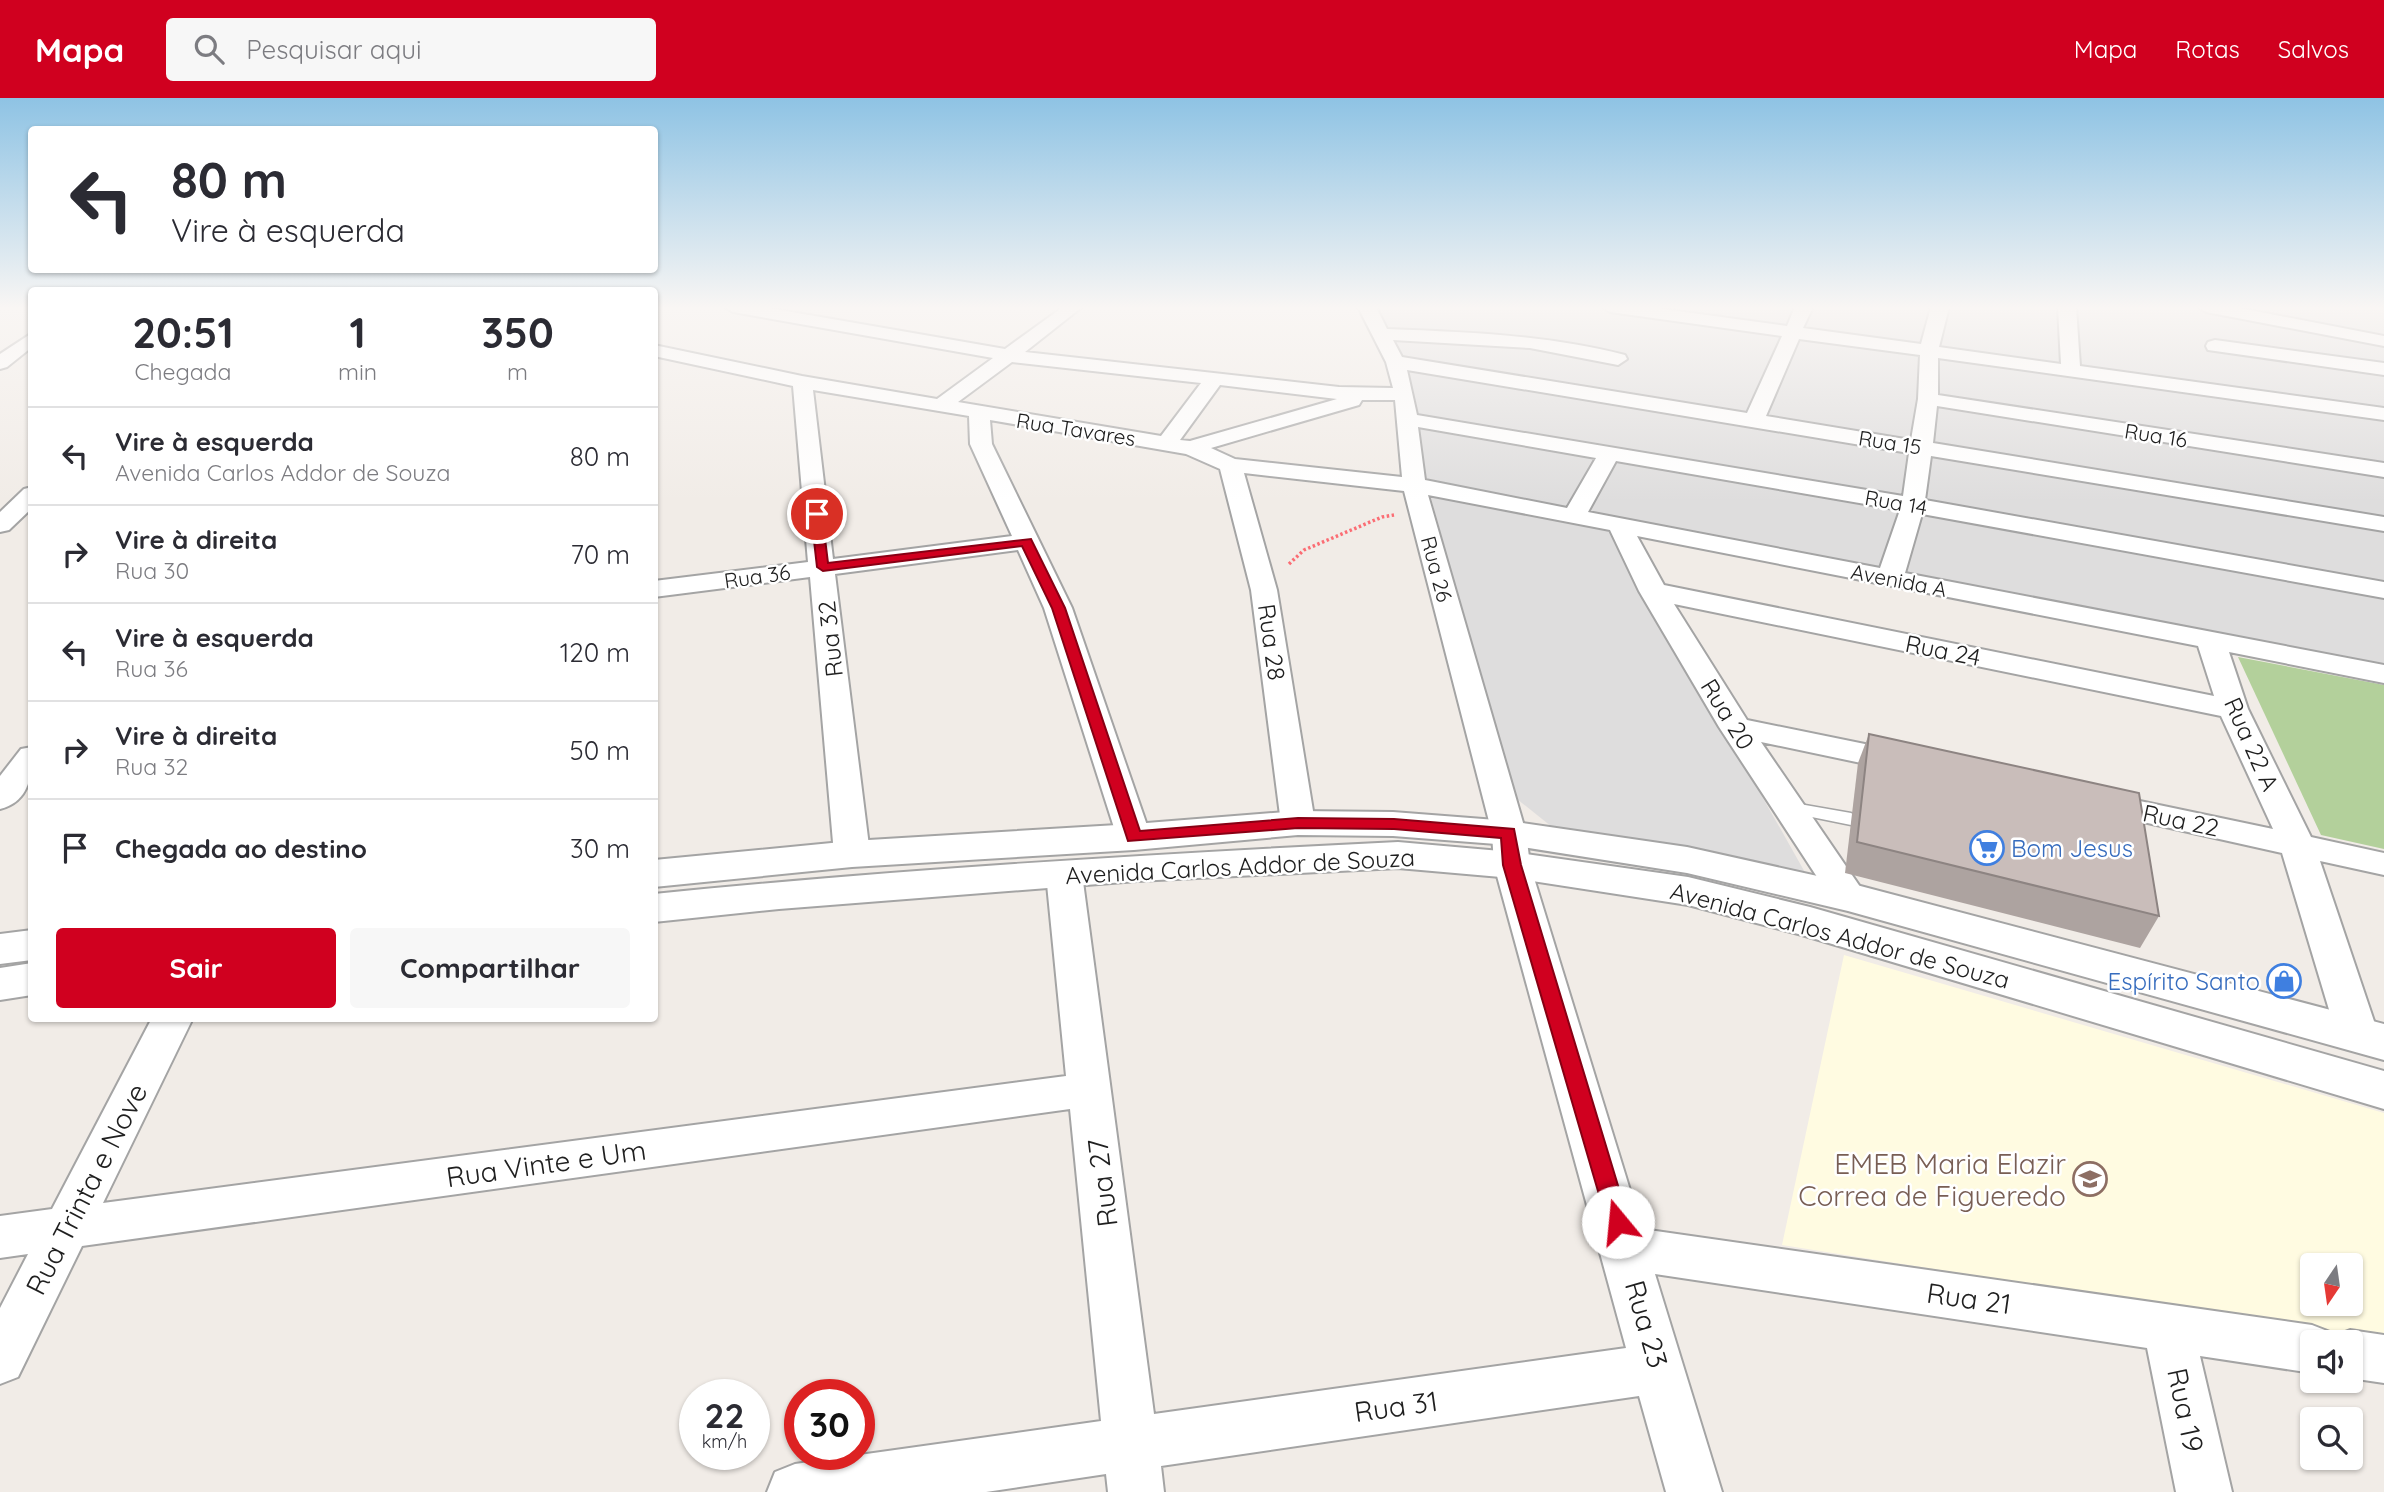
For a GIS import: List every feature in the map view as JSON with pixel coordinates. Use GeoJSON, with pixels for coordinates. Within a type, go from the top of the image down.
{"type":"FeatureCollection","features":[{"type":"Feature","properties":{"kind":"street","name":"Rua Tavares"},"geometry":{"type":"LineString","coordinates":[[756,372],[979,413],[1192,447],[1230,465],[1417,497]]}},
{"type":"Feature","properties":{"kind":"street"},"geometry":{"type":"LineString","coordinates":[[942,405],[988,372]]}},
{"type":"Feature","properties":{"kind":"street"},"geometry":{"type":"LineString","coordinates":[[1159,372],[1374,395],[1404,393]]}},
{"type":"Feature","properties":{"kind":"street","name":"Rua 26"},"geometry":{"type":"LineString","coordinates":[[1398,372],[1404,393],[1417,497],[1510,849]]}},
{"type":"Feature","properties":{"kind":"street","name":"Rua 15"},"geometry":{"type":"LineString","coordinates":[[1457,372],[2384,524]]}},
{"type":"Feature","properties":{"kind":"street"},"geometry":{"type":"LineString","coordinates":[[1754,420],[1775,372]]}},
{"type":"Feature","properties":{"kind":"street"},"geometry":{"type":"LineString","coordinates":[[1890,578],[1913,505],[1919,447],[1928,399],[1929,372]]}},
{"type":"Feature","properties":{"kind":"street"},"geometry":{"type":"LineString","coordinates":[[2086,372],[2384,414]]}},
{"type":"Feature","properties":{"kind":"street"},"geometry":{"type":"LineString","coordinates":[[2225,372],[2233,392]]}},
{"type":"Feature","properties":{"kind":"street"},"geometry":{"type":"LineString","coordinates":[[1167,443],[1214,378]]}},
{"type":"Feature","properties":{"kind":"street","name":"Rua 32"},"geometry":{"type":"LineString","coordinates":[[802,382],[852,854]]}},
{"type":"Feature","properties":{"kind":"street"},"geometry":{"type":"LineString","coordinates":[[1192,447],[1374,395]]}},
{"type":"Feature","properties":{"kind":"street","name":"Rua 16"},"geometry":{"type":"LineString","coordinates":[[1928,399],[2384,470]]}},
{"type":"Feature","properties":{"kind":"street"},"geometry":{"type":"LineString","coordinates":[[979,413],[981,444],[1058,608],[1134,837]]}},
{"type":"Feature","properties":{"kind":"street","name":"Rua 14"},"geometry":{"type":"LineString","coordinates":[[1406,419],[1913,505],[2384,590]]}},
{"type":"Feature","properties":{"kind":"street"},"geometry":{"type":"LineString","coordinates":[[1574,516],[1609,455]]}},
{"type":"Feature","properties":{"kind":"street","name":"Rua 28"},"geometry":{"type":"LineString","coordinates":[[1230,465],[1264,590],[1298,823]]}},
{"type":"Feature","properties":{"kind":"street","name":"Avenida A"},"geometry":{"type":"LineString","coordinates":[[1417,497],[1574,516],[2384,674]]}},
{"type":"Feature","properties":{"kind":"street"},"geometry":{"type":"LineString","coordinates":[[0,525],[21,503]]}},
{"type":"Feature","properties":{"kind":"street","name":"Rua 20"},"geometry":{"type":"LineString","coordinates":[[1619,525],[1652,591],[1735,727],[1849,897]]}},
{"type":"Feature","properties":{"kind":"street","name":"Rua 36"},"geometry":{"type":"LineString","coordinates":[[658,588],[1026,542]]}},
{"type":"Feature","properties":{"kind":"street","name":"Rua 24"},"geometry":{"type":"LineString","coordinates":[[1652,591],[2234,709]]}},
{"type":"Feature","properties":{"kind":"street","name":"Rua 22 A"},"geometry":{"type":"LineString","coordinates":[[2211,642],[2234,709],[2297,844]]}},
{"type":"Feature","properties":{"kind":"street"},"geometry":{"type":"LineString","coordinates":[[1735,727],[1936,769]]}},
{"type":"Feature","properties":{"kind":"street"},"geometry":{"type":"LineString","coordinates":[[0,799],[28,761]]}},
{"type":"Feature","properties":{"kind":"street","name":"Rua 22"},"geometry":{"type":"LineString","coordinates":[[2070,796],[2384,864]]}},
{"type":"Feature","properties":{"kind":"street","name":"Avenida Carlos Addor de Souza"},"geometry":{"type":"LineString","coordinates":[[658,874],[852,854],[1134,837],[1298,823],[1394,824],[1510,849],[1810,922],[2384,1090]]}},
{"type":"Feature","properties":{"kind":"street"},"geometry":{"type":"LineString","coordinates":[[2297,844],[2370,1038]]}},
{"type":"Feature","properties":{"kind":"street","name":"Avenida Carlos Addor de Souza"},"geometry":{"type":"LineString","coordinates":[[658,908],[779,894],[1065,874],[1510,849],[1686,860],[1849,897],[2370,1038]]}},
{"type":"Feature","properties":{"kind":"street","name":"Rua 23"},"geometry":{"type":"LineString","coordinates":[[1510,849],[1694,1492]]}},
{"type":"Feature","properties":{"kind":"street","name":"Rua 27"},"geometry":{"type":"LineString","coordinates":[[1065,874],[1134,1467]]}},
{"type":"Feature","properties":{"kind":"street"},"geometry":{"type":"LineString","coordinates":[[0,949],[28,946]]}},
{"type":"Feature","properties":{"kind":"street"},"geometry":{"type":"LineString","coordinates":[[0,984],[28,980]]}},
{"type":"Feature","properties":{"kind":"street","name":"Rua Trinta e Nove"},"geometry":{"type":"LineString","coordinates":[[0,1360],[171,1022]]}},
{"type":"Feature","properties":{"kind":"street","name":"Rua Vinte e Um"},"geometry":{"type":"LineString","coordinates":[[0,1237],[1091,1089]]}},
{"type":"Feature","properties":{"kind":"street","name":"Rua 21"},"geometry":{"type":"LineString","coordinates":[[1625,1248],[2300,1347]]}},
{"type":"Feature","properties":{"kind":"street","name":"Rua 19"},"geometry":{"type":"LineString","coordinates":[[2168,1327],[2204,1492]]}},
{"type":"Feature","properties":{"kind":"street"},"geometry":{"type":"LineString","coordinates":[[2363,1356],[2384,1360]]}},
{"type":"Feature","properties":{"kind":"street","name":"Rua 31"},"geometry":{"type":"LineString","coordinates":[[795,1492],[1134,1467],[1659,1368]]}},
{"type":"Feature","properties":{"kind":"lane"},"geometry":{"type":"LineString","coordinates":[[1788,807],[1851,819]]}},
{"type":"Feature","properties":{"kind":"path"},"geometry":{"type":"LineString","coordinates":[[1264,590],[1304,550],[1382,517],[1417,497]]}},
{"type":"Feature","properties":{"kind":"shaded area"},"geometry":{"type":"Polygon","coordinates":[[[1390,372],[2384,372],[2384,673],[1416,489],[1390,372]]]}},
{"type":"Feature","properties":{"kind":"shaded area"},"geometry":{"type":"Polygon","coordinates":[[[1430,494],[1610,527],[1807,876],[1557,831],[1512,795],[1430,494]]]}},
{"type":"Feature","properties":{"kind":"shaded area","name":"EMEB Maria Elazir Correa de Figueredo"},"geometry":{"type":"Polygon","coordinates":[[[1844,955],[2384,1113],[2384,1340],[2363,1337],[2363,1330],[2321,1330],[1782,1245],[1844,955]]]}},
{"type":"Feature","properties":{"kind":"green space"},"geometry":{"type":"Polygon","coordinates":[[[2238,657],[2384,685],[2384,849],[2321,835],[2238,657]]]}},
{"type":"Feature","properties":{"kind":"building","name":"Bom Jesus"},"geometry":{"type":"Polygon","coordinates":[[[1869,734],[2139,793],[2159,916],[1857,842],[1869,734]]]}},
{"type":"Feature","properties":{"kind":"place","name":"Bom Jesus"},"geometry":{"type":"Point","coordinates":[1987,848]}},
{"type":"Feature","properties":{"kind":"place","name":"Espírito Santo"},"geometry":{"type":"Point","coordinates":[2284,981]}},
{"type":"Feature","properties":{"kind":"place","name":"EMEB Maria Elazir Correa de Figueredo"},"geometry":{"type":"Point","coordinates":[2090,1179]}},
{"type":"Feature","properties":{"kind":"route"},"geometry":{"type":"LineString","coordinates":[[817,514],[823,567],[1026,542],[1058,608],[1134,837],[1298,823],[1394,824],[1508,833],[1512,865],[1618,1222]]}}]}
